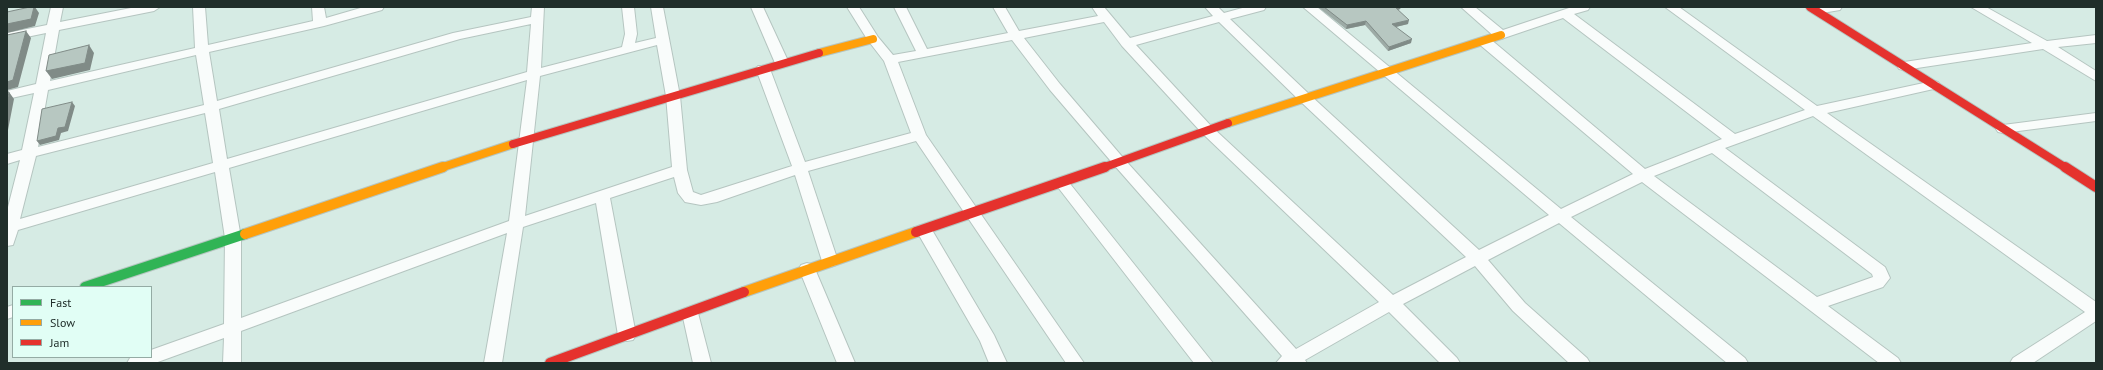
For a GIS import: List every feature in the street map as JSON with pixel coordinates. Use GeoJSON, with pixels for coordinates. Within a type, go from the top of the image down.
{"type":"FeatureCollection","features":[{"type":"Feature","properties":{"kind":"street"},"geometry":{"type":"LineString","coordinates":[[7,241],[9,228],[29,154],[57,7]]}},
{"type":"Feature","properties":{"kind":"street"},"geometry":{"type":"LineString","coordinates":[[7,37],[154,7]]}},
{"type":"Feature","properties":{"kind":"street"},"geometry":{"type":"LineString","coordinates":[[199,7],[202,50],[233,238],[231,330],[232,363]]}},
{"type":"Feature","properties":{"kind":"street"},"geometry":{"type":"LineString","coordinates":[[318,7],[320,23]]}},
{"type":"Feature","properties":{"kind":"street"},"geometry":{"type":"LineString","coordinates":[[7,95],[320,23],[378,7]]}},
{"type":"Feature","properties":{"kind":"street"},"geometry":{"type":"LineString","coordinates":[[628,7],[631,34],[628,48]]}},
{"type":"Feature","properties":{"kind":"street"},"geometry":{"type":"LineString","coordinates":[[657,7],[673,96],[680,170],[686,194],[690,198],[702,200],[800,168],[919,135]]}},
{"type":"Feature","properties":{"kind":"street"},"geometry":{"type":"LineString","coordinates":[[757,7],[782,63]]}},
{"type":"Feature","properties":{"kind":"street"},"geometry":{"type":"LineString","coordinates":[[852,7],[873,40],[890,60],[919,135],[1075,363]]}},
{"type":"Feature","properties":{"kind":"street"},"geometry":{"type":"LineString","coordinates":[[900,7],[923,53]]}},
{"type":"Feature","properties":{"kind":"street"},"geometry":{"type":"LineString","coordinates":[[999,7],[1016,36],[1055,87],[1292,361],[1391,303],[1643,175],[1733,140],[1815,111],[1933,85]]}},
{"type":"Feature","properties":{"kind":"street"},"geometry":{"type":"LineString","coordinates":[[1211,7],[1305,98],[1477,258],[1519,307],[1581,363]]}},
{"type":"Feature","properties":{"kind":"street"},"geometry":{"type":"LineString","coordinates":[[1127,43],[1260,7]]}},
{"type":"Feature","properties":{"kind":"street"},"geometry":{"type":"LineString","coordinates":[[1309,7],[1738,363]]}},
{"type":"Feature","properties":{"kind":"street"},"geometry":{"type":"LineString","coordinates":[[1467,7],[1501,35]]}},
{"type":"Feature","properties":{"kind":"street"},"geometry":{"type":"LineString","coordinates":[[550,363],[807,269],[1120,163],[1207,130],[1389,72],[1584,7]]}},
{"type":"Feature","properties":{"kind":"street"},"geometry":{"type":"LineString","coordinates":[[1670,7],[2096,312],[2019,363]]}},
{"type":"Feature","properties":{"kind":"street"},"geometry":{"type":"LineString","coordinates":[[1813,9],[1836,7]]}},
{"type":"Feature","properties":{"kind":"street"},"geometry":{"type":"LineString","coordinates":[[1977,7],[2045,45],[2096,77]]}},
{"type":"Feature","properties":{"kind":"street"},"geometry":{"type":"LineString","coordinates":[[1813,9],[2096,187]]}},
{"type":"Feature","properties":{"kind":"street"},"geometry":{"type":"LineString","coordinates":[[7,160],[211,107],[538,13],[534,74],[516,224],[493,363]]}},
{"type":"Feature","properties":{"kind":"street"},"geometry":{"type":"LineString","coordinates":[[890,60],[1016,36],[1102,13],[1127,43],[1207,130],[1391,303],[1451,363]]}},
{"type":"Feature","properties":{"kind":"street"},"geometry":{"type":"LineString","coordinates":[[1566,14],[1733,140]]}},
{"type":"Feature","properties":{"kind":"street"},"geometry":{"type":"LineString","coordinates":[[1904,66],[2096,39]]}},
{"type":"Feature","properties":{"kind":"street"},"geometry":{"type":"LineString","coordinates":[[9,228],[534,74],[663,40]]}},
{"type":"Feature","properties":{"kind":"street"},"geometry":{"type":"LineString","coordinates":[[88,286],[526,140],[782,63],[873,40]]}},
{"type":"Feature","properties":{"kind":"street"},"geometry":{"type":"LineString","coordinates":[[1484,41],[1643,175],[1816,304],[1892,363]]}},
{"type":"Feature","properties":{"kind":"street"},"geometry":{"type":"LineString","coordinates":[[763,69],[800,168],[830,261]]}},
{"type":"Feature","properties":{"kind":"street"},"geometry":{"type":"LineString","coordinates":[[2003,129],[2096,117]]}},
{"type":"Feature","properties":{"kind":"street"},"geometry":{"type":"LineString","coordinates":[[1715,148],[1879,271],[1882,278],[1877,283],[1816,304]]}},
{"type":"Feature","properties":{"kind":"street"},"geometry":{"type":"LineString","coordinates":[[152,357],[231,330],[516,224],[680,170]]}},
{"type":"Feature","properties":{"kind":"street"},"geometry":{"type":"LineString","coordinates":[[1062,183],[1150,297],[1204,363]]}},
{"type":"Feature","properties":{"kind":"street"},"geometry":{"type":"LineString","coordinates":[[602,195],[627,335]]}},
{"type":"Feature","properties":{"kind":"street"},"geometry":{"type":"LineString","coordinates":[[924,230],[988,340],[998,363]]}},
{"type":"Feature","properties":{"kind":"street"},"geometry":{"type":"LineString","coordinates":[[807,269],[846,363]]}},
{"type":"Feature","properties":{"kind":"street"},"geometry":{"type":"LineString","coordinates":[[690,313],[702,363]]}},
{"type":"Feature","properties":{"kind":"street"},"geometry":{"type":"LineString","coordinates":[[136,363],[150,358]]}},
{"type":"Feature","properties":{"kind":"building"},"geometry":{"type":"Polygon","coordinates":[[[34,7],[31,19],[7,24],[7,12],[34,7]]]}},
{"type":"Feature","properties":{"kind":"building"},"geometry":{"type":"Polygon","coordinates":[[[1324,7],[1395,7],[1409,20],[1392,24],[1412,39],[1389,47],[1366,21],[1347,25],[1324,7]]]}},
{"type":"Feature","properties":{"kind":"building"},"geometry":{"type":"Polygon","coordinates":[[[26,31],[13,80],[7,82],[7,35],[26,31]]]}},
{"type":"Feature","properties":{"kind":"building"},"geometry":{"type":"Polygon","coordinates":[[[89,45],[85,63],[46,71],[49,55],[89,45]]]}},
{"type":"Feature","properties":{"kind":"building"},"geometry":{"type":"Polygon","coordinates":[[[72,102],[65,127],[58,128],[56,136],[37,141],[42,109],[72,102]]]}},
{"type":"Feature","properties":{"kind":"traffic: fast"},"geometry":{"type":"LineString","coordinates":[[88,286],[245,234]]}},
{"type":"Feature","properties":{"kind":"traffic: slow"},"geometry":{"type":"LineString","coordinates":[[1228,123],[1501,35]]}},
{"type":"Feature","properties":{"kind":"traffic: slow"},"geometry":{"type":"LineString","coordinates":[[819,53],[873,39]]}},
{"type":"Feature","properties":{"kind":"traffic: slow"},"geometry":{"type":"LineString","coordinates":[[245,234],[513,144]]}},
{"type":"Feature","properties":{"kind":"traffic: slow"},"geometry":{"type":"LineString","coordinates":[[744,292],[916,232]]}},
{"type":"Feature","properties":{"kind":"traffic: jam"},"geometry":{"type":"LineString","coordinates":[[1810,7],[2096,187]]}},
{"type":"Feature","properties":{"kind":"traffic: jam"},"geometry":{"type":"LineString","coordinates":[[513,144],[819,53]]}},
{"type":"Feature","properties":{"kind":"traffic: jam"},"geometry":{"type":"LineString","coordinates":[[916,232],[1062,183],[1228,123]]}},
{"type":"Feature","properties":{"kind":"traffic: jam"},"geometry":{"type":"LineString","coordinates":[[550,363],[744,292]]}}]}
